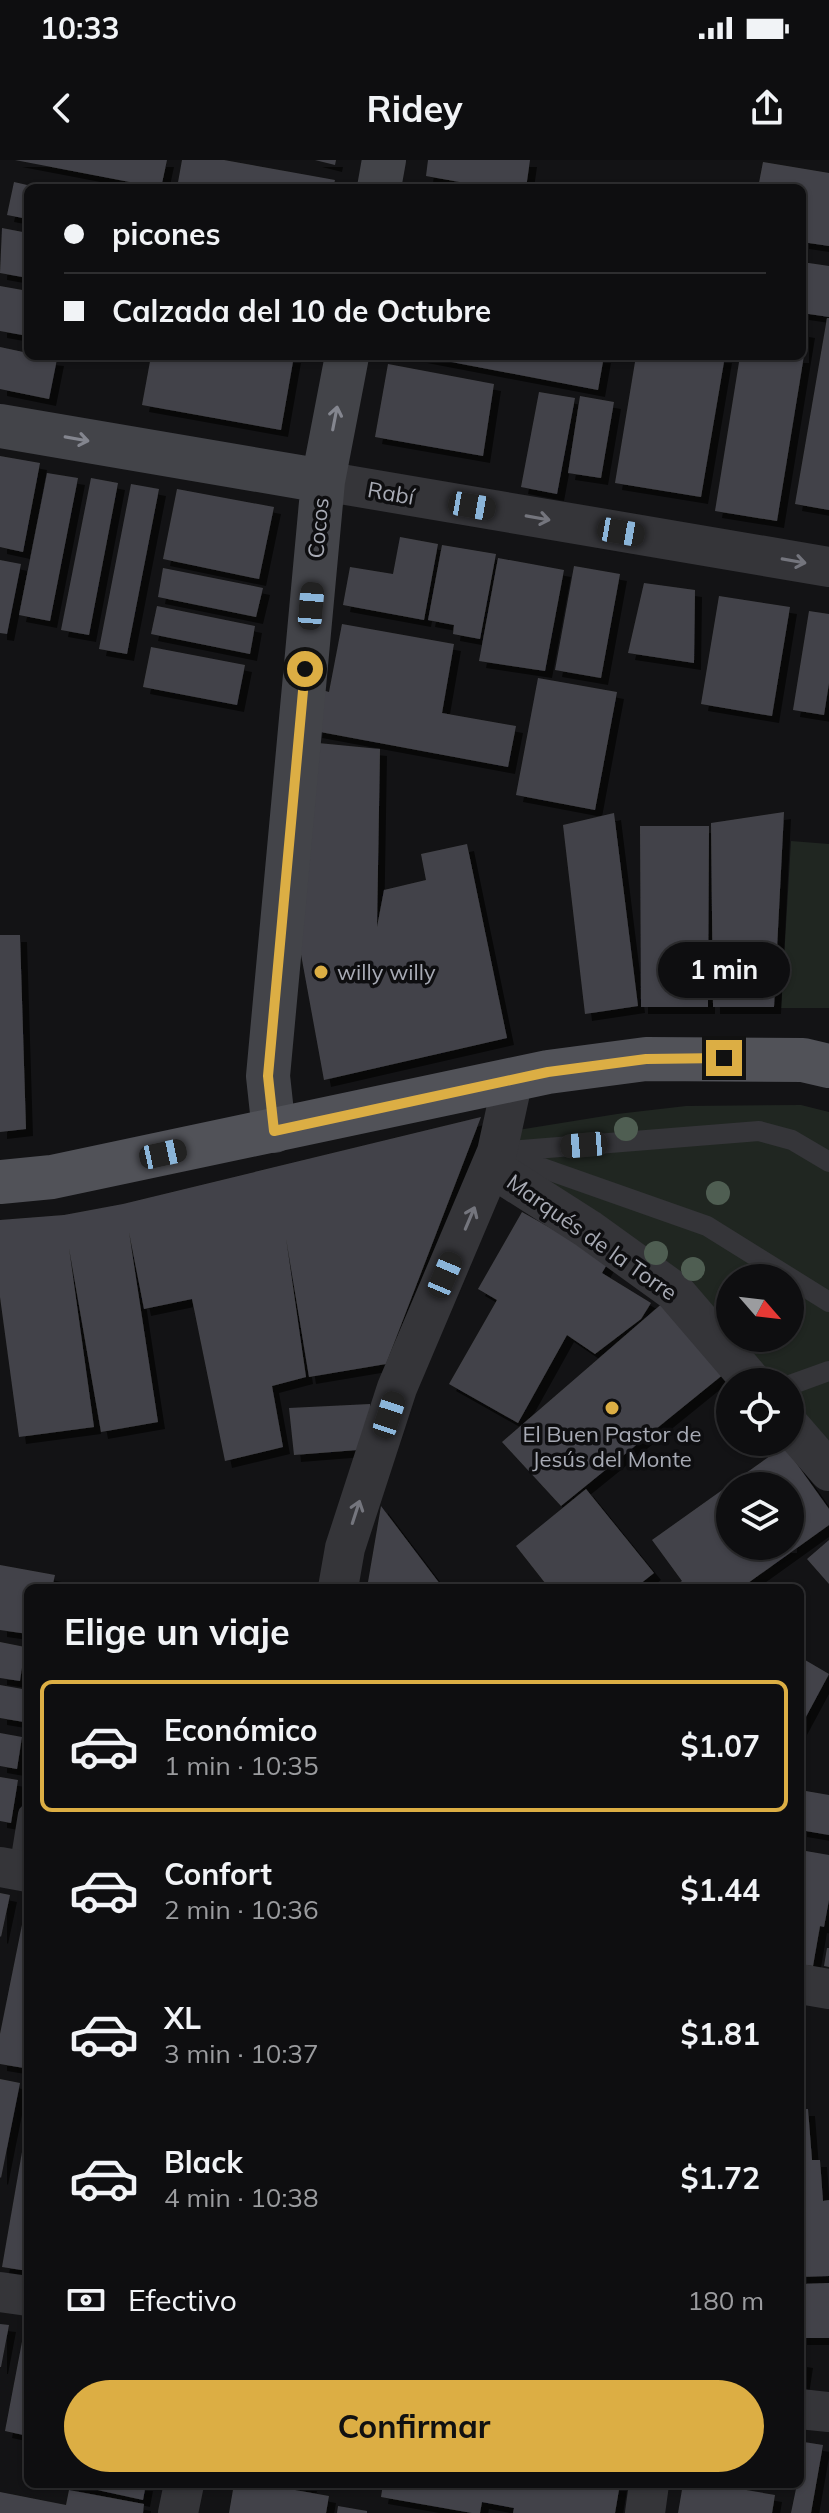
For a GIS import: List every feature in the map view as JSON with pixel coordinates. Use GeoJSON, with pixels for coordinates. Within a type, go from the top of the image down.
{"type":"FeatureCollection","features":[{"type":"Feature","properties":{"kind":"main road"},"geometry":{"type":"LineString","coordinates":[[0,1182],[52,1177],[513,1079],[646,1059],[803,1060],[829,1066]]}},
{"type":"Feature","properties":{"kind":"street"},"geometry":{"type":"LineString","coordinates":[[380,184],[384,160]]}},
{"type":"Feature","properties":{"kind":"street","name":"Cocos"},"geometry":{"type":"LineString","coordinates":[[274,1131],[268,1076],[323,481],[346,360]]}},
{"type":"Feature","properties":{"kind":"street","name":"Rabí"},"geometry":{"type":"LineString","coordinates":[[0,426],[829,567]]}},
{"type":"Feature","properties":{"kind":"street"},"geometry":{"type":"LineString","coordinates":[[339,1584],[345,1548],[397,1388],[494,1160],[513,1079]]}},
{"type":"Feature","properties":{"kind":"street","name":"Marqués de la Torre"},"geometry":{"type":"LineString","coordinates":[[494,1160],[674,1291],[740,1368]]}},
{"type":"Feature","properties":{"kind":"street"},"geometry":{"type":"LineString","coordinates":[[804,1442],[829,1471]]}},
{"type":"Feature","properties":{"kind":"street"},"geometry":{"type":"LineString","coordinates":[[804,1985],[829,1989]]}},
{"type":"Feature","properties":{"kind":"street"},"geometry":{"type":"LineString","coordinates":[[0,2292],[24,2295]]}},
{"type":"Feature","properties":{"kind":"street"},"geometry":{"type":"LineString","coordinates":[[804,2409],[829,2412]]}},
{"type":"Feature","properties":{"kind":"street"},"geometry":{"type":"LineString","coordinates":[[178,2513],[183,2488]]}},
{"type":"Feature","properties":{"kind":"street"},"geometry":{"type":"LineString","coordinates":[[645,2513],[648,2488]]}},
{"type":"Feature","properties":{"kind":"lane"},"geometry":{"type":"LineString","coordinates":[[494,1160],[759,1131],[792,1140],[829,1162]]}},
{"type":"Feature","properties":{"kind":"lane"},"geometry":{"type":"LineString","coordinates":[[494,1160],[707,1226],[829,1302]]}},
{"type":"Feature","properties":{"kind":"lane"},"geometry":{"type":"LineString","coordinates":[[804,1380],[829,1371]]}},
{"type":"Feature","properties":{"kind":"lane"},"geometry":{"type":"LineString","coordinates":[[16,1870],[24,1833]]}},
{"type":"Feature","properties":{"kind":"shaded area"},"geometry":{"type":"Polygon","coordinates":[[[791,841],[829,844],[829,1008],[781,1008],[791,841]]]}},
{"type":"Feature","properties":{"kind":"shaded area"},"geometry":{"type":"Polygon","coordinates":[[[801,1105],[829,1112],[829,1462],[804,1432],[804,1368],[746,1368],[728,1352],[804,1352],[804,1264],[716,1264],[716,1342],[516,1167],[518,1130],[686,1106],[801,1105]]]}},
{"type":"Feature","properties":{"kind":"building"},"geometry":{"type":"Polygon","coordinates":[[[15,160],[167,160],[162,184],[140,184],[15,160]]]}},
{"type":"Feature","properties":{"kind":"building"},"geometry":{"type":"Polygon","coordinates":[[[182,160],[224,160],[335,180],[334,184],[178,184],[182,160]]]}},
{"type":"Feature","properties":{"kind":"building"},"geometry":{"type":"Polygon","coordinates":[[[315,160],[336,160],[335,165],[315,160]]]}},
{"type":"Feature","properties":{"kind":"building"},"geometry":{"type":"Polygon","coordinates":[[[428,160],[530,160],[527,184],[471,184],[426,176],[428,160]]]}},
{"type":"Feature","properties":{"kind":"building"},"geometry":{"type":"Polygon","coordinates":[[[763,162],[829,173],[829,246],[806,243],[806,184],[759,184],[763,162]]]}},
{"type":"Feature","properties":{"kind":"building"},"geometry":{"type":"Polygon","coordinates":[[[14,182],[24,184],[24,218],[7,215],[14,182]]]}},
{"type":"Feature","properties":{"kind":"building"},"geometry":{"type":"Polygon","coordinates":[[[2,228],[24,232],[24,277],[0,273],[2,228]]]}},
{"type":"Feature","properties":{"kind":"building"},"geometry":{"type":"Polygon","coordinates":[[[806,263],[829,266],[829,317],[806,314],[806,263]]]}},
{"type":"Feature","properties":{"kind":"building"},"geometry":{"type":"Polygon","coordinates":[[[0,286],[24,290],[24,335],[0,331],[0,286]]]}},
{"type":"Feature","properties":{"kind":"building"},"geometry":{"type":"Polygon","coordinates":[[[829,318],[829,510],[795,504],[829,318]]]}},
{"type":"Feature","properties":{"kind":"building"},"geometry":{"type":"Polygon","coordinates":[[[0,347],[24,352],[24,360],[57,360],[49,399],[0,389],[0,347]]]}},
{"type":"Feature","properties":{"kind":"building"},"geometry":{"type":"Polygon","coordinates":[[[150,360],[293,360],[281,430],[142,405],[150,360]]]}},
{"type":"Feature","properties":{"kind":"building"},"geometry":{"type":"Polygon","coordinates":[[[441,360],[603,360],[598,390],[441,360]]]}},
{"type":"Feature","properties":{"kind":"building"},"geometry":{"type":"Polygon","coordinates":[[[635,360],[724,360],[701,497],[615,483],[635,360]]]}},
{"type":"Feature","properties":{"kind":"building"},"geometry":{"type":"Polygon","coordinates":[[[739,360],[803,360],[777,521],[715,511],[739,360]]]}},
{"type":"Feature","properties":{"kind":"building"},"geometry":{"type":"Polygon","coordinates":[[[388,364],[494,384],[483,456],[375,437],[388,364]]]}},
{"type":"Feature","properties":{"kind":"building"},"geometry":{"type":"Polygon","coordinates":[[[539,392],[575,398],[557,494],[521,487],[539,392]]]}},
{"type":"Feature","properties":{"kind":"building"},"geometry":{"type":"Polygon","coordinates":[[[580,396],[614,402],[601,478],[568,473],[580,396]]]}},
{"type":"Feature","properties":{"kind":"building"},"geometry":{"type":"Polygon","coordinates":[[[0,456],[40,463],[23,552],[0,547],[0,456]]]}},
{"type":"Feature","properties":{"kind":"building"},"geometry":{"type":"Polygon","coordinates":[[[47,473],[78,478],[50,621],[19,615],[47,473]]]}},
{"type":"Feature","properties":{"kind":"building"},"geometry":{"type":"Polygon","coordinates":[[[91,478],[118,483],[89,635],[61,630],[91,478]]]}},
{"type":"Feature","properties":{"kind":"building"},"geometry":{"type":"Polygon","coordinates":[[[131,484],[159,489],[127,654],[99,649],[131,484]]]}},
{"type":"Feature","properties":{"kind":"building"},"geometry":{"type":"Polygon","coordinates":[[[177,489],[274,507],[259,579],[163,559],[177,489]]]}},
{"type":"Feature","properties":{"kind":"building"},"geometry":{"type":"Polygon","coordinates":[[[400,537],[438,544],[424,620],[343,605],[350,567],[393,574],[400,537]]]}},
{"type":"Feature","properties":{"kind":"building"},"geometry":{"type":"Polygon","coordinates":[[[442,545],[496,554],[480,639],[453,634],[454,625],[428,620],[442,545]]]}},
{"type":"Feature","properties":{"kind":"building"},"geometry":{"type":"Polygon","coordinates":[[[498,558],[564,570],[545,671],[479,661],[498,558]]]}},
{"type":"Feature","properties":{"kind":"building"},"geometry":{"type":"Polygon","coordinates":[[[0,560],[21,564],[7,634],[0,633],[0,560]]]}},
{"type":"Feature","properties":{"kind":"building"},"geometry":{"type":"Polygon","coordinates":[[[574,566],[620,574],[601,678],[555,670],[574,566]]]}},
{"type":"Feature","properties":{"kind":"building"},"geometry":{"type":"Polygon","coordinates":[[[163,568],[263,588],[256,617],[158,597],[163,568]]]}},
{"type":"Feature","properties":{"kind":"building"},"geometry":{"type":"Polygon","coordinates":[[[644,583],[695,590],[694,663],[628,653],[644,583]]]}},
{"type":"Feature","properties":{"kind":"building"},"geometry":{"type":"Polygon","coordinates":[[[719,596],[790,607],[772,716],[701,704],[719,596]]]}},
{"type":"Feature","properties":{"kind":"building"},"geometry":{"type":"Polygon","coordinates":[[[157,606],[255,626],[250,654],[151,634],[157,606]]]}},
{"type":"Feature","properties":{"kind":"building"},"geometry":{"type":"Polygon","coordinates":[[[809,611],[829,614],[829,683],[824,715],[793,710],[809,611]]]}},
{"type":"Feature","properties":{"kind":"building"},"geometry":{"type":"Polygon","coordinates":[[[342,624],[454,644],[442,713],[516,726],[508,767],[315,731],[322,690],[329,692],[342,624]]]}},
{"type":"Feature","properties":{"kind":"building"},"geometry":{"type":"Polygon","coordinates":[[[151,647],[245,665],[237,705],[143,687],[151,647]]]}},
{"type":"Feature","properties":{"kind":"building"},"geometry":{"type":"Polygon","coordinates":[[[538,678],[617,692],[595,810],[516,795],[538,678]]]}},
{"type":"Feature","properties":{"kind":"building"},"geometry":{"type":"Polygon","coordinates":[[[318,743],[380,749],[377,927],[384,890],[426,880],[421,854],[467,844],[507,1038],[324,1080],[298,938],[318,743]]]}},
{"type":"Feature","properties":{"kind":"building"},"geometry":{"type":"Polygon","coordinates":[[[784,812],[774,1007],[713,1007],[711,823],[784,812]]]}},
{"type":"Feature","properties":{"kind":"building"},"geometry":{"type":"Polygon","coordinates":[[[614,813],[638,1006],[585,1014],[563,825],[614,813]]]}},
{"type":"Feature","properties":{"kind":"building"},"geometry":{"type":"Polygon","coordinates":[[[640,826],[709,826],[708,1007],[641,1007],[640,826]]]}},
{"type":"Feature","properties":{"kind":"building"},"geometry":{"type":"Polygon","coordinates":[[[0,935],[20,935],[26,1129],[0,1132],[0,935]]]}},
{"type":"Feature","properties":{"kind":"building"},"geometry":{"type":"Polygon","coordinates":[[[481,1117],[386,1364],[309,1377],[286,1238],[306,1377],[272,1386],[283,1447],[225,1461],[192,1299],[144,1309],[129,1232],[158,1422],[101,1432],[69,1248],[94,1427],[19,1437],[0,1297],[0,1220],[64,1215],[123,1204],[481,1117]]]}},
{"type":"Feature","properties":{"kind":"building"},"geometry":{"type":"Polygon","coordinates":[[[522,1212],[609,1261],[602,1273],[651,1303],[641,1319],[595,1354],[567,1335],[518,1423],[449,1384],[497,1300],[478,1289],[522,1212]]]}},
{"type":"Feature","properties":{"kind":"building","name":"El Buen Pastor de Jesús del Monte"},"geometry":{"type":"Polygon","coordinates":[[[665,1301],[721,1368],[716,1368],[716,1380],[561,1506],[502,1442],[665,1301]]]}},
{"type":"Feature","properties":{"kind":"building"},"geometry":{"type":"Polygon","coordinates":[[[370,1404],[370,1449],[294,1455],[289,1408],[370,1404]]]}},
{"type":"Feature","properties":{"kind":"building"},"geometry":{"type":"Polygon","coordinates":[[[770,1456],[791,1456],[803,1472],[747,1472],[770,1456]]]}},
{"type":"Feature","properties":{"kind":"building"},"geometry":{"type":"Polygon","coordinates":[[[804,1474],[829,1509],[829,1525],[804,1543],[804,1474]]]}},
{"type":"Feature","properties":{"kind":"building"},"geometry":{"type":"Polygon","coordinates":[[[586,1489],[654,1573],[640,1584],[546,1584],[516,1546],[586,1489]]]}},
{"type":"Feature","properties":{"kind":"building"},"geometry":{"type":"Polygon","coordinates":[[[716,1494],[716,1560],[780,1560],[747,1584],[678,1584],[682,1581],[652,1540],[716,1494]]]}},
{"type":"Feature","properties":{"kind":"building"},"geometry":{"type":"Polygon","coordinates":[[[381,1506],[440,1584],[368,1584],[381,1506]]]}},
{"type":"Feature","properties":{"kind":"building"},"geometry":{"type":"Polygon","coordinates":[[[829,1540],[829,1584],[807,1559],[829,1540]]]}},
{"type":"Feature","properties":{"kind":"building"},"geometry":{"type":"Polygon","coordinates":[[[0,1565],[55,1575],[53,1584],[24,1584],[24,1633],[0,1630],[0,1565]]]}},
{"type":"Feature","properties":{"kind":"building"},"geometry":{"type":"Polygon","coordinates":[[[0,1642],[24,1647],[20,1681],[0,1678],[0,1642]]]}},
{"type":"Feature","properties":{"kind":"building"},"geometry":{"type":"Polygon","coordinates":[[[804,1659],[829,1674],[804,1721],[804,1659]]]}},
{"type":"Feature","properties":{"kind":"building"},"geometry":{"type":"Polygon","coordinates":[[[0,1685],[24,1689],[24,1722],[0,1718],[0,1685]]]}},
{"type":"Feature","properties":{"kind":"building"},"geometry":{"type":"Polygon","coordinates":[[[0,1733],[22,1737],[17,1769],[0,1766],[0,1733]]]}},
{"type":"Feature","properties":{"kind":"building"},"geometry":{"type":"Polygon","coordinates":[[[0,1777],[18,1780],[11,1823],[0,1821],[0,1777]]]}},
{"type":"Feature","properties":{"kind":"building"},"geometry":{"type":"Polygon","coordinates":[[[804,1791],[829,1795],[829,1835],[804,1831],[804,1791]]]}},
{"type":"Feature","properties":{"kind":"building"},"geometry":{"type":"Polygon","coordinates":[[[804,1851],[829,1855],[829,1900],[824,1927],[820,1926],[813,1966],[804,1965],[804,1851]]]}},
{"type":"Feature","properties":{"kind":"building"},"geometry":{"type":"Polygon","coordinates":[[[0,1893],[10,1895],[1,1937],[0,1936],[0,1893]]]}},
{"type":"Feature","properties":{"kind":"building"},"geometry":{"type":"Polygon","coordinates":[[[24,1915],[24,2068],[0,2064],[0,2034],[24,1915]]]}},
{"type":"Feature","properties":{"kind":"building"},"geometry":{"type":"Polygon","coordinates":[[[829,1948],[829,1967],[824,1966],[829,1948]]]}},
{"type":"Feature","properties":{"kind":"building"},"geometry":{"type":"Polygon","coordinates":[[[0,2079],[20,2083],[1,2178],[0,2177],[0,2079]]]}},
{"type":"Feature","properties":{"kind":"building"},"geometry":{"type":"Polygon","coordinates":[[[804,2109],[808,2109],[812,2160],[820,2160],[823,2201],[829,2200],[829,2276],[804,2277],[804,2109]]]}},
{"type":"Feature","properties":{"kind":"building"},"geometry":{"type":"Polygon","coordinates":[[[24,2140],[24,2270],[2,2267],[24,2140]]]}},
{"type":"Feature","properties":{"kind":"building"},"geometry":{"type":"Polygon","coordinates":[[[829,2283],[829,2338],[804,2338],[804,2284],[829,2283]]]}},
{"type":"Feature","properties":{"kind":"building"},"geometry":{"type":"Polygon","coordinates":[[[0,2324],[9,2325],[1,2367],[0,2367],[0,2324]]]}},
{"type":"Feature","properties":{"kind":"building"},"geometry":{"type":"Polygon","coordinates":[[[24,2331],[24,2435],[5,2431],[24,2331]]]}},
{"type":"Feature","properties":{"kind":"building"},"geometry":{"type":"Polygon","coordinates":[[[804,2442],[823,2445],[811,2513],[791,2513],[796,2488],[804,2488],[804,2442]]]}},
{"type":"Feature","properties":{"kind":"building"},"geometry":{"type":"Polygon","coordinates":[[[88,2488],[145,2488],[143,2500],[88,2488]]]}},
{"type":"Feature","properties":{"kind":"building"},"geometry":{"type":"Polygon","coordinates":[[[233,2488],[284,2488],[329,2496],[326,2513],[229,2513],[233,2488]]]}},
{"type":"Feature","properties":{"kind":"building"},"geometry":{"type":"Polygon","coordinates":[[[382,2488],[619,2488],[615,2513],[513,2513],[514,2508],[482,2502],[480,2513],[472,2513],[381,2497],[382,2488]]]}},
{"type":"Feature","properties":{"kind":"building"},"geometry":{"type":"Polygon","coordinates":[[[682,2488],[734,2488],[775,2495],[772,2513],[678,2513],[682,2488]]]}},
{"type":"Feature","properties":{"kind":"building"},"geometry":{"type":"Polygon","coordinates":[[[69,2490],[144,2504],[143,2513],[0,2513],[0,2492],[66,2505],[69,2490]]]}},
{"type":"Feature","properties":{"kind":"building"},"geometry":{"type":"Polygon","coordinates":[[[338,2506],[367,2511],[367,2513],[337,2513],[338,2506]]]}},
{"type":"Feature","properties":{"kind":"place","name":"willy willy"},"geometry":{"type":"Point","coordinates":[321,972]}},
{"type":"Feature","properties":{"kind":"place","name":"El Buen Pastor de Jesús del Monte"},"geometry":{"type":"Point","coordinates":[612,1408]}},
{"type":"Feature","properties":{"kind":"route"},"geometry":{"type":"LineString","coordinates":[[305,669],[268,1076],[274,1131],[548,1072],[646,1059],[724,1058]]}}]}
